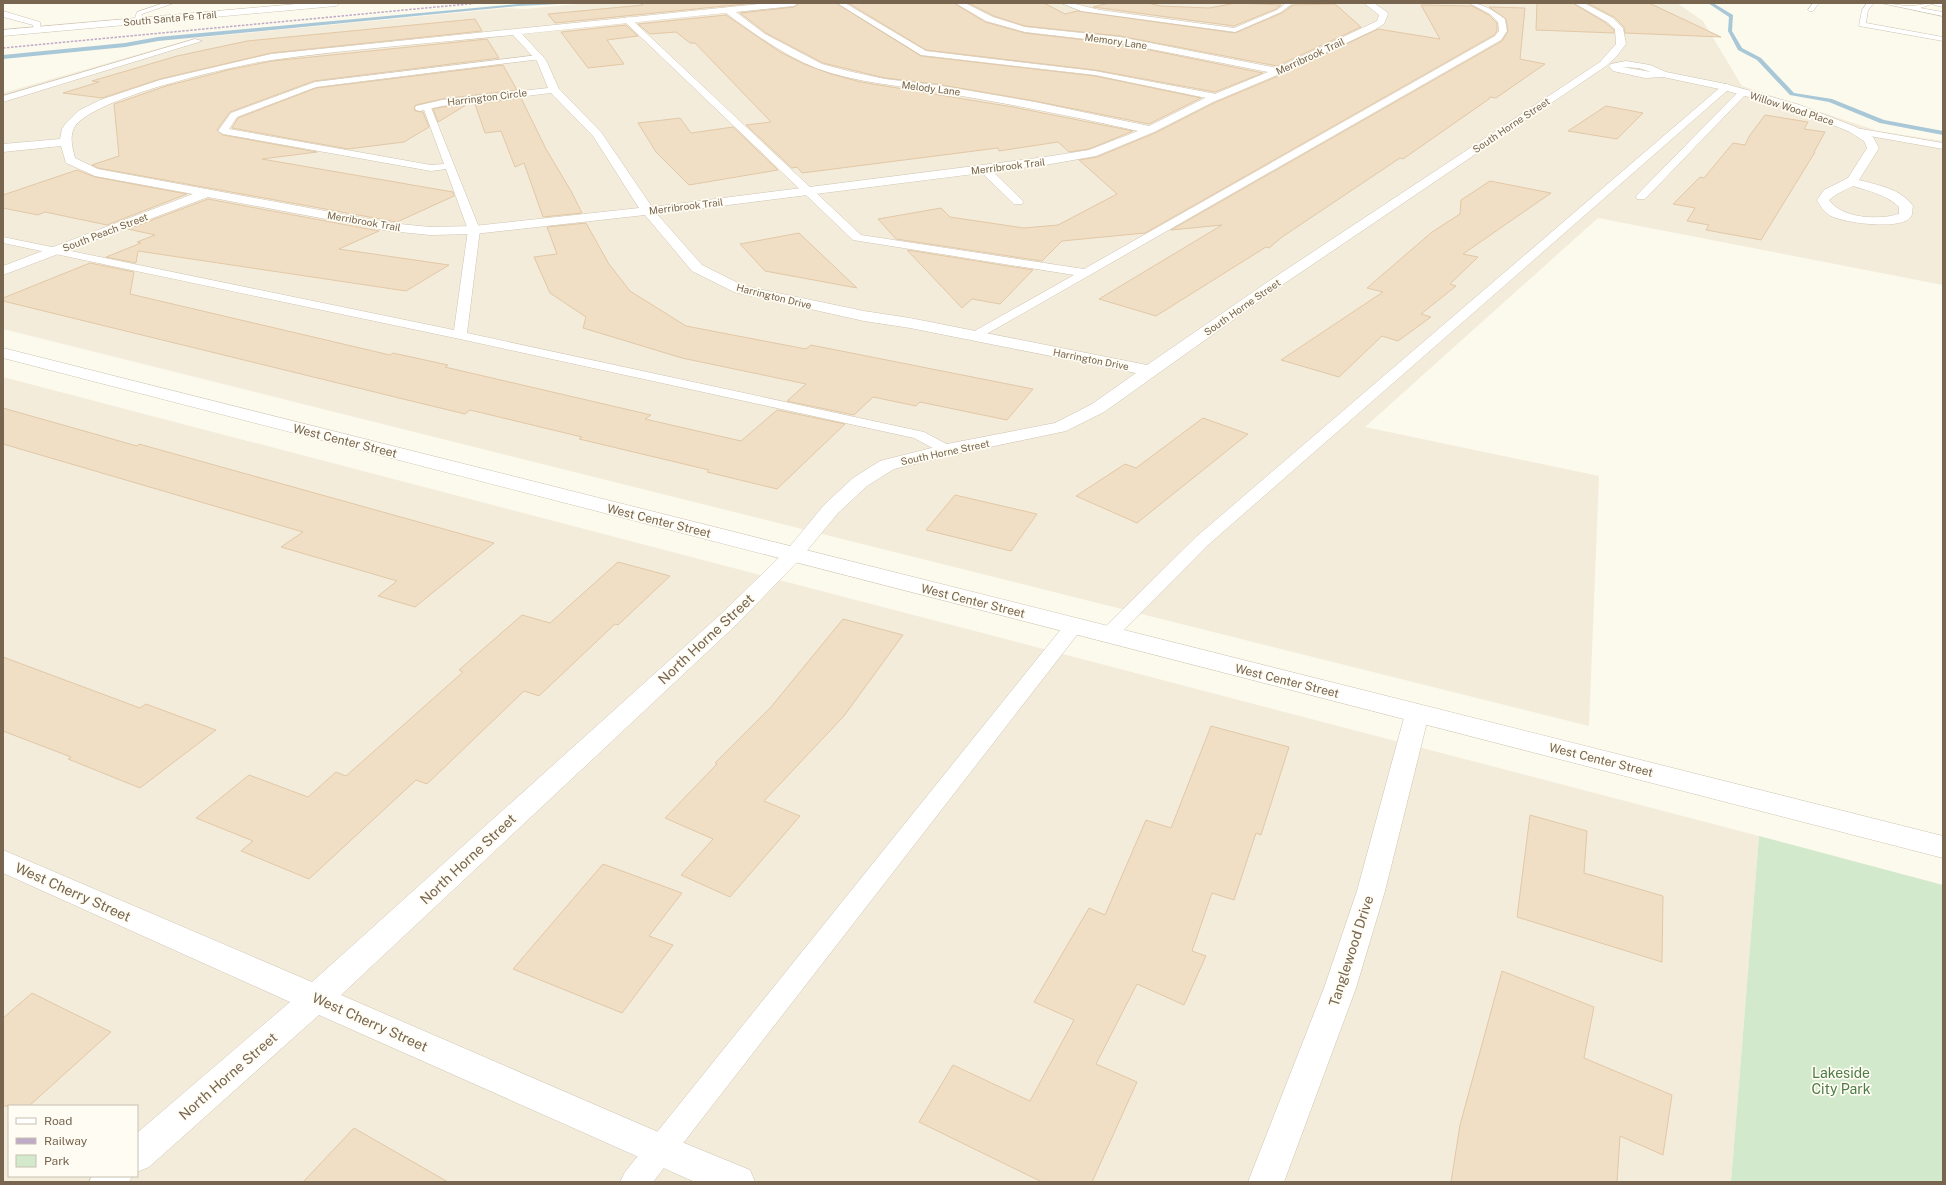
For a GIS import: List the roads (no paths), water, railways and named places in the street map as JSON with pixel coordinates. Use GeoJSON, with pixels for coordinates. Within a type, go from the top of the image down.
{"type":"FeatureCollection","features":[{"type":"Feature","properties":{"kind":"street","name":"South Santa Fe Trail"},"geometry":{"type":"LineString","coordinates":[[3,33],[138,19],[336,3]]}},
{"type":"Feature","properties":{"kind":"street"},"geometry":{"type":"LineString","coordinates":[[3,148],[64,142],[70,124],[88,110],[125,95],[205,71],[271,57],[626,19],[794,3]]}},
{"type":"Feature","properties":{"kind":"street","name":"Memory Lane"},"geometry":{"type":"LineString","coordinates":[[959,3],[992,21],[1013,27],[1040,32],[1119,40],[1177,50],[1278,71]]}},
{"type":"Feature","properties":{"kind":"street","name":"Merribrook Trail"},"geometry":{"type":"LineString","coordinates":[[64,142],[70,160],[95,172],[390,227],[430,231],[474,230],[648,211],[984,169],[1092,153],[1150,130],[1216,97],[1278,71],[1371,28],[1381,22],[1384,14],[1368,3]]}},
{"type":"Feature","properties":{"kind":"street","name":"South Horne Street"},"geometry":{"type":"LineString","coordinates":[[793,555],[831,509],[860,482],[887,465],[947,450],[1060,427],[1098,408],[1293,272],[1609,65],[1613,55],[1621,44],[1619,28],[1610,20],[1578,3]]}},
{"type":"Feature","properties":{"kind":"street"},"geometry":{"type":"LineString","coordinates":[[1937,3],[1943,4]]}},
{"type":"Feature","properties":{"kind":"street","name":"Melody Lane"},"geometry":{"type":"LineString","coordinates":[[727,9],[762,36],[819,66],[846,74],[885,82],[936,88],[1035,104],[1150,130]]}},
{"type":"Feature","properties":{"kind":"street"},"geometry":{"type":"LineString","coordinates":[[3,14],[37,24],[37,30]]}},
{"type":"Feature","properties":{"kind":"street","name":"Harrington Drive"},"geometry":{"type":"LineString","coordinates":[[515,31],[538,57],[554,90],[597,134],[648,211],[697,268],[739,289],[864,316],[910,323],[1150,371]]}},
{"type":"Feature","properties":{"kind":"street","name":"Willow Wood Place"},"geometry":{"type":"LineString","coordinates":[[1609,65],[1616,69],[1635,74],[1663,74],[1726,87],[1796,107],[1856,131],[1869,139],[1873,148],[1851,182]]}},
{"type":"Feature","properties":{"kind":"street","name":"Harrington Circle"},"geometry":{"type":"LineString","coordinates":[[423,107],[442,103],[554,90]]}},
{"type":"Feature","properties":{"kind":"street"},"geometry":{"type":"LineString","coordinates":[[1851,182],[1890,195],[1902,202],[1906,206],[1905,216],[1899,219],[1882,222],[1870,221],[1834,212],[1825,206],[1823,200],[1829,192],[1851,182]]}},
{"type":"Feature","properties":{"kind":"street","name":"South Peach Street"},"geometry":{"type":"LineString","coordinates":[[3,271],[207,192]]}},
{"type":"Feature","properties":{"kind":"street","name":"West Center Street"},"geometry":{"type":"LineString","coordinates":[[3,354],[1107,636],[1943,847]]}},
{"type":"Feature","properties":{"kind":"street","name":"North Horne Street"},"geometry":{"type":"LineString","coordinates":[[138,1155],[316,998],[729,619],[793,555]]}},
{"type":"Feature","properties":{"kind":"street","name":"Tanglewood Drive"},"geometry":{"type":"LineString","coordinates":[[1266,1182],[1340,988],[1371,891],[1417,714]]}},
{"type":"Feature","properties":{"kind":"street","name":"West Cherry Street"},"geometry":{"type":"LineString","coordinates":[[3,861],[660,1150],[737,1182]]}},
{"type":"Feature","properties":{"kind":"lane"},"geometry":{"type":"LineString","coordinates":[[138,19],[138,14],[142,11],[171,3]]}},
{"type":"Feature","properties":{"kind":"lane"},"geometry":{"type":"LineString","coordinates":[[840,3],[924,53],[1095,73],[1216,97]]}},
{"type":"Feature","properties":{"kind":"lane"},"geometry":{"type":"LineString","coordinates":[[1064,3],[1066,5],[1100,12],[1235,30],[1279,11],[1290,3]]}},
{"type":"Feature","properties":{"kind":"lane"},"geometry":{"type":"LineString","coordinates":[[976,336],[1498,38],[1503,31],[1502,21],[1492,13],[1472,3]]}},
{"type":"Feature","properties":{"kind":"lane"},"geometry":{"type":"LineString","coordinates":[[1811,10],[1816,3]]}},
{"type":"Feature","properties":{"kind":"lane"},"geometry":{"type":"LineString","coordinates":[[1871,3],[1865,10],[1862,24],[1943,40]]}},
{"type":"Feature","properties":{"kind":"lane"},"geometry":{"type":"LineString","coordinates":[[1884,3],[1943,14]]}},
{"type":"Feature","properties":{"kind":"lane"},"geometry":{"type":"LineString","coordinates":[[1910,8],[1932,3]]}},
{"type":"Feature","properties":{"kind":"lane"},"geometry":{"type":"LineString","coordinates":[[626,19],[857,238],[1084,273]]}},
{"type":"Feature","properties":{"kind":"lane"},"geometry":{"type":"LineString","coordinates":[[3,100],[198,41]]}},
{"type":"Feature","properties":{"kind":"lane"},"geometry":{"type":"LineString","coordinates":[[449,166],[431,168],[223,131],[234,115],[315,84],[538,57]]}},
{"type":"Feature","properties":{"kind":"lane"},"geometry":{"type":"LineString","coordinates":[[1107,636],[1202,541],[1726,87]]}},
{"type":"Feature","properties":{"kind":"lane"},"geometry":{"type":"LineString","coordinates":[[1641,197],[1743,92]]}},
{"type":"Feature","properties":{"kind":"lane"},"geometry":{"type":"LineString","coordinates":[[423,107],[449,166],[474,230],[460,335]]}},
{"type":"Feature","properties":{"kind":"lane"},"geometry":{"type":"LineString","coordinates":[[1856,131],[1943,146]]}},
{"type":"Feature","properties":{"kind":"lane"},"geometry":{"type":"LineString","coordinates":[[984,169],[1018,202]]}},
{"type":"Feature","properties":{"kind":"lane"},"geometry":{"type":"LineString","coordinates":[[3,240],[54,252],[460,335],[919,435],[947,450]]}},
{"type":"Feature","properties":{"kind":"lane"},"geometry":{"type":"LineString","coordinates":[[635,1182],[1073,627]]}},
{"type":"Feature","properties":{"kind":"waterway"},"geometry":{"type":"LineString","coordinates":[[3,57],[125,45],[158,39],[518,5],[577,3]]}},
{"type":"Feature","properties":{"kind":"waterway"},"geometry":{"type":"LineString","coordinates":[[1710,3],[1731,16],[1730,31],[1740,49],[1759,59],[1792,94],[1830,100],[1882,122],[1943,133]]}},
{"type":"Feature","properties":{"kind":"railway"},"geometry":{"type":"LineString","coordinates":[[3,48],[479,3]]}},
{"type":"Feature","properties":{"kind":"park label","name":"Lakeside City Park"},"geometry":{"type":"Point","coordinates":[1841,1082]}}]}
